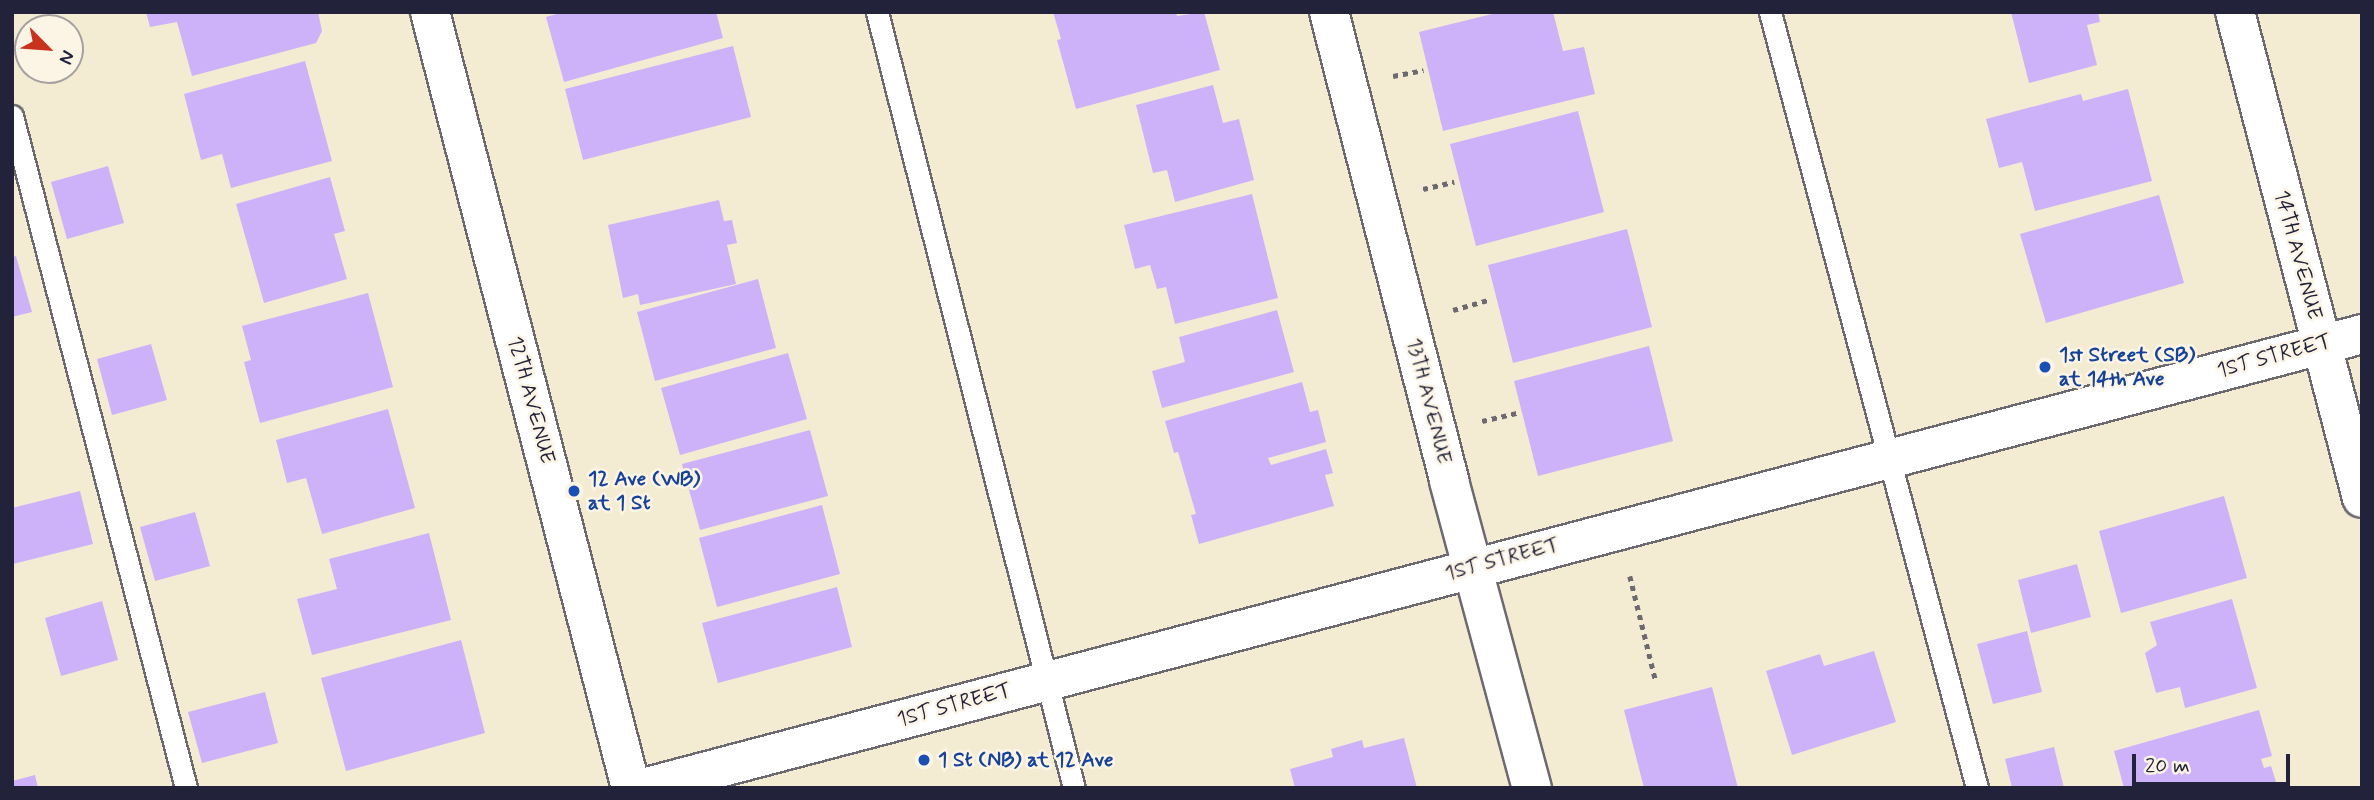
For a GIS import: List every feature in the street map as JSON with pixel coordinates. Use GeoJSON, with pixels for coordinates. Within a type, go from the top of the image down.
{"type":"FeatureCollection","features":[{"type":"Feature","properties":{"kind":"street","name":"12TH AVENUE"},"geometry":{"type":"LineString","coordinates":[[430,12],[631,788]]}},
{"type":"Feature","properties":{"kind":"street","name":"13TH AVENUE"},"geometry":{"type":"LineString","coordinates":[[1329,12],[1532,788]]}},
{"type":"Feature","properties":{"kind":"street","name":"14TH AVENUE"},"geometry":{"type":"LineString","coordinates":[[2235,12],[2362,498]]}},
{"type":"Feature","properties":{"kind":"street","name":"1ST STREET"},"geometry":{"type":"LineString","coordinates":[[643,788],[2362,334]]}},
{"type":"Feature","properties":{"kind":"lane"},"geometry":{"type":"LineString","coordinates":[[877,12],[1074,788]]}},
{"type":"Feature","properties":{"kind":"lane"},"geometry":{"type":"LineString","coordinates":[[1770,12],[1977,788]]}},
{"type":"Feature","properties":{"kind":"lane"},"geometry":{"type":"LineString","coordinates":[[12,116],[186,788]]}},
{"type":"Feature","properties":{"kind":"path"},"geometry":{"type":"LineString","coordinates":[[1389,77],[1423,70]]}},
{"type":"Feature","properties":{"kind":"path"},"geometry":{"type":"LineString","coordinates":[[1415,190],[1454,182]]}},
{"type":"Feature","properties":{"kind":"path"},"geometry":{"type":"LineString","coordinates":[[1449,312],[1488,300]]}},
{"type":"Feature","properties":{"kind":"path"},"geometry":{"type":"LineString","coordinates":[[1474,422],[1517,413]]}},
{"type":"Feature","properties":{"kind":"path"},"geometry":{"type":"LineString","coordinates":[[1629,572],[1656,682]]}},
{"type":"Feature","properties":{"kind":"building"},"geometry":{"type":"Polygon","coordinates":[[[146,12],[318,12],[322,31],[316,43],[192,76],[177,22],[150,27],[146,12]]]}},
{"type":"Feature","properties":{"kind":"building"},"geometry":{"type":"Polygon","coordinates":[[[563,12],[716,12],[723,38],[564,82],[546,17],[563,12]]]}},
{"type":"Feature","properties":{"kind":"building"},"geometry":{"type":"Polygon","coordinates":[[[1053,12],[1176,12],[1177,16],[1204,12],[1220,70],[1076,109],[1057,40],[1061,39],[1053,12]]]}},
{"type":"Feature","properties":{"kind":"building"},"geometry":{"type":"Polygon","coordinates":[[[1500,12],[1553,12],[1563,51],[1584,47],[1595,94],[1443,131],[1419,32],[1500,12]]]}},
{"type":"Feature","properties":{"kind":"building"},"geometry":{"type":"Polygon","coordinates":[[[2011,12],[2098,12],[2100,22],[2087,25],[2097,65],[2029,83],[2011,12]]]}},
{"type":"Feature","properties":{"kind":"building"},"geometry":{"type":"Polygon","coordinates":[[[733,46],[751,117],[583,160],[565,89],[733,46]]]}},
{"type":"Feature","properties":{"kind":"building"},"geometry":{"type":"Polygon","coordinates":[[[305,61],[332,161],[231,188],[222,154],[201,160],[184,94],[305,61]]]}},
{"type":"Feature","properties":{"kind":"building"},"geometry":{"type":"Polygon","coordinates":[[[1213,85],[1223,123],[1239,119],[1254,180],[1175,202],[1167,170],[1153,173],[1136,105],[1213,85]]]}},
{"type":"Feature","properties":{"kind":"building"},"geometry":{"type":"Polygon","coordinates":[[[2128,89],[2152,181],[2035,211],[2022,162],[1999,168],[1986,119],[2081,94],[2083,101],[2128,89]]]}},
{"type":"Feature","properties":{"kind":"building"},"geometry":{"type":"Polygon","coordinates":[[[1578,111],[1604,212],[1476,246],[1450,144],[1578,111]]]}},
{"type":"Feature","properties":{"kind":"building"},"geometry":{"type":"Polygon","coordinates":[[[108,166],[124,223],[67,239],[51,182],[108,166]]]}},
{"type":"Feature","properties":{"kind":"building"},"geometry":{"type":"Polygon","coordinates":[[[330,177],[345,231],[334,234],[347,279],[264,303],[236,204],[330,177]]]}},
{"type":"Feature","properties":{"kind":"building"},"geometry":{"type":"Polygon","coordinates":[[[1252,194],[1278,298],[1175,324],[1166,287],[1157,289],[1150,265],[1135,269],[1124,225],[1252,194]]]}},
{"type":"Feature","properties":{"kind":"building"},"geometry":{"type":"Polygon","coordinates":[[[2159,195],[2184,283],[2046,323],[2020,234],[2159,195]]]}},
{"type":"Feature","properties":{"kind":"building"},"geometry":{"type":"Polygon","coordinates":[[[719,200],[724,221],[732,220],[737,243],[727,245],[736,284],[640,305],[638,294],[623,298],[608,225],[719,200]]]}},
{"type":"Feature","properties":{"kind":"building"},"geometry":{"type":"Polygon","coordinates":[[[1627,229],[1652,327],[1513,363],[1488,265],[1627,229]]]}},
{"type":"Feature","properties":{"kind":"building"},"geometry":{"type":"Polygon","coordinates":[[[16,256],[32,312],[12,317],[12,257],[16,256]]]}},
{"type":"Feature","properties":{"kind":"building"},"geometry":{"type":"Polygon","coordinates":[[[758,279],[776,348],[655,381],[637,312],[758,279]]]}},
{"type":"Feature","properties":{"kind":"building"},"geometry":{"type":"Polygon","coordinates":[[[368,293],[393,387],[260,423],[244,362],[251,360],[242,326],[368,293]]]}},
{"type":"Feature","properties":{"kind":"building"},"geometry":{"type":"Polygon","coordinates":[[[1277,310],[1294,372],[1162,408],[1152,371],[1185,362],[1179,337],[1277,310]]]}},
{"type":"Feature","properties":{"kind":"building"},"geometry":{"type":"Polygon","coordinates":[[[151,344],[167,400],[112,415],[97,359],[151,344]]]}},
{"type":"Feature","properties":{"kind":"building"},"geometry":{"type":"Polygon","coordinates":[[[1649,346],[1673,441],[1538,476],[1514,381],[1649,346]]]}},
{"type":"Feature","properties":{"kind":"building"},"geometry":{"type":"Polygon","coordinates":[[[788,353],[807,419],[680,455],[661,388],[788,353]]]}},
{"type":"Feature","properties":{"kind":"building"},"geometry":{"type":"Polygon","coordinates":[[[1302,382],[1310,412],[1318,410],[1326,442],[1268,458],[1271,465],[1326,449],[1333,473],[1325,475],[1334,506],[1199,544],[1191,515],[1196,514],[1178,452],[1174,453],[1165,421],[1302,382]]]}},
{"type":"Feature","properties":{"kind":"building"},"geometry":{"type":"Polygon","coordinates":[[[388,409],[415,508],[322,534],[306,478],[287,483],[276,440],[388,409]]]}},
{"type":"Feature","properties":{"kind":"building"},"geometry":{"type":"Polygon","coordinates":[[[810,430],[828,496],[700,530],[682,464],[810,430]]]}},
{"type":"Feature","properties":{"kind":"building"},"geometry":{"type":"Polygon","coordinates":[[[80,491],[93,544],[13,564],[12,508],[80,491]]]}},
{"type":"Feature","properties":{"kind":"building"},"geometry":{"type":"Polygon","coordinates":[[[2224,496],[2247,578],[2121,613],[2099,531],[2224,496]]]}},
{"type":"Feature","properties":{"kind":"building"},"geometry":{"type":"Polygon","coordinates":[[[822,505],[840,574],[717,607],[699,538],[822,505]]]}},
{"type":"Feature","properties":{"kind":"building"},"geometry":{"type":"Polygon","coordinates":[[[195,512],[210,566],[155,581],[140,527],[195,512]]]}},
{"type":"Feature","properties":{"kind":"building"},"geometry":{"type":"Polygon","coordinates":[[[429,533],[451,620],[312,655],[297,599],[337,589],[329,559],[429,533]]]}},
{"type":"Feature","properties":{"kind":"building"},"geometry":{"type":"Polygon","coordinates":[[[2077,564],[2091,617],[2031,633],[2018,580],[2077,564]]]}},
{"type":"Feature","properties":{"kind":"building"},"geometry":{"type":"Polygon","coordinates":[[[837,587],[852,647],[718,683],[702,623],[837,587]]]}},
{"type":"Feature","properties":{"kind":"building"},"geometry":{"type":"Polygon","coordinates":[[[2232,599],[2257,688],[2185,708],[2180,687],[2156,693],[2145,653],[2157,645],[2150,622],[2232,599]]]}},
{"type":"Feature","properties":{"kind":"building"},"geometry":{"type":"Polygon","coordinates":[[[102,601],[118,660],[61,676],[45,618],[102,601]]]}},
{"type":"Feature","properties":{"kind":"building"},"geometry":{"type":"Polygon","coordinates":[[[2027,631],[2042,692],[1993,704],[1977,644],[2027,631]]]}},
{"type":"Feature","properties":{"kind":"building"},"geometry":{"type":"Polygon","coordinates":[[[461,640],[485,733],[346,771],[321,678],[461,640]]]}},
{"type":"Feature","properties":{"kind":"building"},"geometry":{"type":"Polygon","coordinates":[[[1874,651],[1896,722],[1792,755],[1766,671],[1820,654],[1824,666],[1874,651]]]}},
{"type":"Feature","properties":{"kind":"building"},"geometry":{"type":"Polygon","coordinates":[[[1712,687],[1738,788],[1644,788],[1624,710],[1712,687]]]}},
{"type":"Feature","properties":{"kind":"building"},"geometry":{"type":"Polygon","coordinates":[[[265,692],[278,743],[202,763],[188,712],[265,692]]]}},
{"type":"Feature","properties":{"kind":"building"},"geometry":{"type":"Polygon","coordinates":[[[2259,710],[2272,756],[2261,759],[2264,768],[2271,766],[2278,788],[2124,788],[2114,751],[2259,710]]]}},
{"type":"Feature","properties":{"kind":"building"},"geometry":{"type":"Polygon","coordinates":[[[1404,738],[1417,788],[1295,788],[1290,769],[1333,757],[1331,749],[1362,740],[1364,748],[1404,738]]]}},
{"type":"Feature","properties":{"kind":"building"},"geometry":{"type":"Polygon","coordinates":[[[2054,747],[2064,788],[2012,788],[2005,759],[2054,747]]]}},
{"type":"Feature","properties":{"kind":"building"},"geometry":{"type":"Polygon","coordinates":[[[35,775],[38,788],[12,788],[12,781],[35,775]]]}},
{"type":"Feature","properties":{"kind":"place","name":"1st Street (SB) at 14th Ave"},"geometry":{"type":"Point","coordinates":[2045,367]}},
{"type":"Feature","properties":{"kind":"place","name":"12 Ave (WB) at 1 St"},"geometry":{"type":"Point","coordinates":[574,491]}},
{"type":"Feature","properties":{"kind":"place","name":"1 St (NB) at 12 Ave"},"geometry":{"type":"Point","coordinates":[924,760]}}]}
